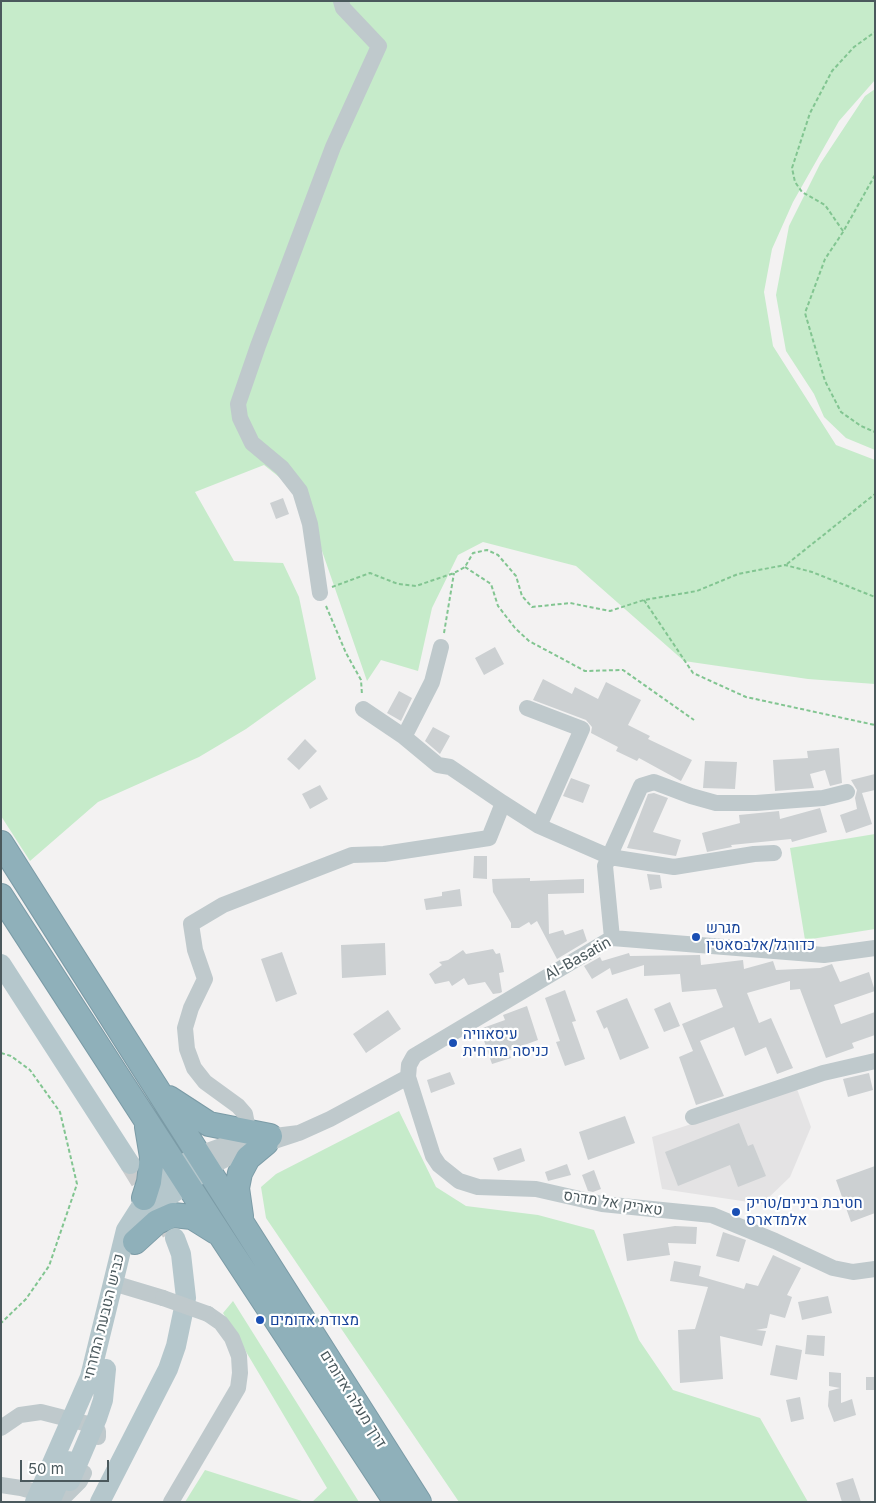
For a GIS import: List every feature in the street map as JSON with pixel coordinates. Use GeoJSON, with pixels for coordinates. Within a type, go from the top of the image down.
{"type":"FeatureCollection","features":[{"type":"Feature","properties":{"kind":"highway","name":"דרך מעלה אדומים"},"geometry":{"type":"LineString","coordinates":[[1,843],[419,1502]]}},
{"type":"Feature","properties":{"kind":"highway","name":"דרך מעלה אדומים"},"geometry":{"type":"LineString","coordinates":[[1,896],[144,1116],[180,1180],[221,1236],[396,1502]]}},
{"type":"Feature","properties":{"kind":"highway"},"geometry":{"type":"LineString","coordinates":[[158,1090],[208,1124],[256,1143],[240,1173],[237,1188],[242,1223]]}},
{"type":"Feature","properties":{"kind":"highway"},"geometry":{"type":"LineString","coordinates":[[144,1116],[152,1157],[149,1182],[144,1198]]}},
{"type":"Feature","properties":{"kind":"highway"},"geometry":{"type":"LineString","coordinates":[[134,1242],[156,1222],[165,1217],[182,1214],[200,1221],[221,1236]]}},
{"type":"Feature","properties":{"kind":"main road"},"geometry":{"type":"LineString","coordinates":[[1,964],[130,1164]]}},
{"type":"Feature","properties":{"kind":"main road","name":"כביש הטבעת המזרחי"},"geometry":{"type":"LineString","coordinates":[[53,1498],[84,1423],[90,1377],[118,1285],[134,1242],[142,1226],[158,1203],[180,1180],[204,1161]]}},
{"type":"Feature","properties":{"kind":"main road","name":"כביש הטבעת המזרחי"},"geometry":{"type":"LineString","coordinates":[[84,1423],[103,1400],[126,1230],[144,1198],[154,1186],[180,1180]]}},
{"type":"Feature","properties":{"kind":"main road"},"geometry":{"type":"LineString","coordinates":[[100,1502],[168,1369],[176,1346],[186,1298],[181,1254],[175,1238]]}},
{"type":"Feature","properties":{"kind":"main road"},"geometry":{"type":"LineString","coordinates":[[53,1498],[84,1423]]}},
{"type":"Feature","properties":{"kind":"street"},"geometry":{"type":"LineString","coordinates":[[320,593],[310,524],[300,490],[282,468],[252,443],[240,418],[238,404],[333,147],[380,46],[343,8],[341,1]]}},
{"type":"Feature","properties":{"kind":"street"},"geometry":{"type":"LineString","coordinates":[[404,737],[432,682],[442,647]]}},
{"type":"Feature","properties":{"kind":"street"},"geometry":{"type":"LineString","coordinates":[[527,708],[582,729],[539,826]]}},
{"type":"Feature","properties":{"kind":"street"},"geometry":{"type":"LineString","coordinates":[[363,710],[404,737],[438,765],[450,767],[539,826],[610,857],[674,867],[754,854],[774,853]]}},
{"type":"Feature","properties":{"kind":"street"},"geometry":{"type":"LineString","coordinates":[[612,938],[605,866],[641,786],[654,782],[716,803],[823,798],[847,792]]}},
{"type":"Feature","properties":{"kind":"street"},"geometry":{"type":"LineString","coordinates":[[256,1143],[242,1110],[205,1082],[194,1068],[187,1049],[185,1028],[191,1008],[205,979],[195,950],[191,924],[223,905],[352,854],[384,854],[489,838],[503,803]]}},
{"type":"Feature","properties":{"kind":"street","name":"Al-Basatin"},"geometry":{"type":"LineString","coordinates":[[408,1077],[409,1065],[414,1056],[612,938],[824,956],[875,948]]}},
{"type":"Feature","properties":{"kind":"street"},"geometry":{"type":"LineString","coordinates":[[693,1116],[824,1073],[875,1061]]}},
{"type":"Feature","properties":{"kind":"street"},"geometry":{"type":"LineString","coordinates":[[204,1161],[256,1143],[299,1133],[330,1119],[408,1077]]}},
{"type":"Feature","properties":{"kind":"street","name":"טאריק אל מדרס"},"geometry":{"type":"LineString","coordinates":[[408,1077],[433,1156],[439,1165],[459,1181],[478,1187],[536,1189],[602,1204],[712,1215],[833,1268],[852,1272],[875,1269]]}},
{"type":"Feature","properties":{"kind":"street"},"geometry":{"type":"LineString","coordinates":[[118,1285],[164,1298],[208,1314],[222,1323],[232,1338],[239,1356],[240,1373],[238,1388],[171,1502]]}},
{"type":"Feature","properties":{"kind":"street"},"geometry":{"type":"LineString","coordinates":[[1,1428],[20,1415],[41,1412],[84,1423]]}},
{"type":"Feature","properties":{"kind":"street"},"geometry":{"type":"LineString","coordinates":[[1,1485],[53,1498]]}},
{"type":"Feature","properties":{"kind":"path"},"geometry":{"type":"LineString","coordinates":[[843,232],[824,205],[802,192],[795,182],[792,168],[810,112],[832,71],[854,47],[875,32]]}},
{"type":"Feature","properties":{"kind":"path"},"geometry":{"type":"LineString","coordinates":[[875,175],[843,232],[825,258],[805,313],[825,381],[841,412],[861,426],[875,432]]}},
{"type":"Feature","properties":{"kind":"path"},"geometry":{"type":"LineString","coordinates":[[786,565],[875,494]]}},
{"type":"Feature","properties":{"kind":"path"},"geometry":{"type":"LineString","coordinates":[[363,710],[361,680],[346,653],[320,593],[351,578],[370,573],[398,584],[416,586],[454,574],[465,567],[474,553],[487,550],[498,555],[516,576],[522,596],[532,607],[570,603],[610,611],[644,600],[697,591],[738,574],[786,565],[812,572],[875,597]]}},
{"type":"Feature","properties":{"kind":"path"},"geometry":{"type":"LineString","coordinates":[[465,567],[491,584],[498,606],[515,628],[529,641],[585,671],[623,670],[694,720]]}},
{"type":"Feature","properties":{"kind":"path"},"geometry":{"type":"LineString","coordinates":[[442,647],[454,574]]}},
{"type":"Feature","properties":{"kind":"path"},"geometry":{"type":"LineString","coordinates":[[644,600],[693,672],[746,696],[875,725]]}},
{"type":"Feature","properties":{"kind":"path"},"geometry":{"type":"LineString","coordinates":[[1,1053],[11,1056],[30,1070],[60,1112],[77,1184],[49,1266],[26,1299],[1,1323]]}},
{"type":"Feature","properties":{"kind":"shaded area"},"geometry":{"type":"Polygon","coordinates":[[[797,1089],[811,1127],[790,1177],[762,1204],[662,1189],[652,1137],[797,1089]]]}},
{"type":"Feature","properties":{"kind":"green space"},"geometry":{"type":"Polygon","coordinates":[[[1,1],[875,1],[875,80],[839,121],[793,202],[772,249],[764,292],[773,346],[836,445],[875,460],[875,684],[808,679],[684,661],[576,566],[483,542],[458,555],[432,608],[418,671],[381,660],[367,681],[303,496],[264,465],[195,492],[234,561],[283,563],[299,597],[316,679],[246,729],[199,757],[98,802],[30,861],[1,816],[1,1]]]}},
{"type":"Feature","properties":{"kind":"green space"},"geometry":{"type":"Polygon","coordinates":[[[875,89],[875,450],[846,438],[824,417],[814,394],[786,351],[776,295],[789,226],[820,164],[865,96],[875,89]]]}},
{"type":"Feature","properties":{"kind":"green space"},"geometry":{"type":"Polygon","coordinates":[[[875,834],[875,929],[805,940],[790,848],[875,834]]]}},
{"type":"Feature","properties":{"kind":"green space"},"geometry":{"type":"Polygon","coordinates":[[[399,1111],[436,1187],[466,1206],[538,1215],[594,1230],[639,1340],[673,1390],[760,1418],[808,1502],[459,1502],[266,1218],[261,1187],[276,1174],[399,1111]]]}},
{"type":"Feature","properties":{"kind":"green space"},"geometry":{"type":"Polygon","coordinates":[[[233,1301],[359,1502],[312,1502],[327,1488],[223,1313],[233,1301]]]}},
{"type":"Feature","properties":{"kind":"green space"},"geometry":{"type":"Polygon","coordinates":[[[205,1470],[305,1502],[185,1502],[205,1470]]]}},
{"type":"Feature","properties":{"kind":"building"},"geometry":{"type":"Polygon","coordinates":[[[283,498],[289,514],[276,519],[270,503],[283,498]]]}},
{"type":"Feature","properties":{"kind":"building"},"geometry":{"type":"Polygon","coordinates":[[[495,647],[504,664],[484,675],[475,658],[495,647]]]}},
{"type":"Feature","properties":{"kind":"building"},"geometry":{"type":"Polygon","coordinates":[[[543,679],[572,694],[575,687],[598,699],[606,682],[641,700],[628,725],[650,736],[648,739],[692,760],[681,781],[639,758],[637,761],[616,751],[618,747],[591,733],[592,727],[586,720],[533,700],[543,679]]]}},
{"type":"Feature","properties":{"kind":"building"},"geometry":{"type":"Polygon","coordinates":[[[399,691],[412,698],[401,721],[387,713],[399,691]]]}},
{"type":"Feature","properties":{"kind":"building"},"geometry":{"type":"Polygon","coordinates":[[[433,727],[450,736],[440,754],[425,741],[433,727]]]}},
{"type":"Feature","properties":{"kind":"building"},"geometry":{"type":"Polygon","coordinates":[[[305,739],[317,751],[299,770],[287,759],[305,739]]]}},
{"type":"Feature","properties":{"kind":"building"},"geometry":{"type":"Polygon","coordinates":[[[839,748],[842,783],[830,786],[825,770],[810,774],[814,788],[775,791],[773,760],[808,758],[807,751],[839,748]]]}},
{"type":"Feature","properties":{"kind":"building"},"geometry":{"type":"Polygon","coordinates":[[[705,761],[737,762],[735,789],[703,788],[705,761]]]}},
{"type":"Feature","properties":{"kind":"building"},"geometry":{"type":"Polygon","coordinates":[[[875,774],[875,790],[862,793],[872,824],[846,833],[840,815],[857,809],[855,798],[857,790],[851,780],[875,774]]]}},
{"type":"Feature","properties":{"kind":"building"},"geometry":{"type":"Polygon","coordinates":[[[571,778],[590,785],[583,803],[563,796],[571,778]]]}},
{"type":"Feature","properties":{"kind":"building"},"geometry":{"type":"Polygon","coordinates":[[[320,785],[328,799],[310,809],[302,794],[320,785]]]}},
{"type":"Feature","properties":{"kind":"building"},"geometry":{"type":"Polygon","coordinates":[[[654,793],[668,798],[653,832],[681,840],[676,856],[627,848],[648,794],[654,793]]]}},
{"type":"Feature","properties":{"kind":"building"},"geometry":{"type":"Polygon","coordinates":[[[820,808],[827,832],[792,842],[791,839],[731,845],[732,847],[707,852],[702,833],[740,823],[739,815],[779,811],[780,819],[820,808]]]}},
{"type":"Feature","properties":{"kind":"building"},"geometry":{"type":"Polygon","coordinates":[[[474,856],[487,856],[487,879],[473,878],[474,856]]]}},
{"type":"Feature","properties":{"kind":"building"},"geometry":{"type":"Polygon","coordinates":[[[647,874],[660,875],[662,888],[650,890],[647,874]]]}},
{"type":"Feature","properties":{"kind":"building"},"geometry":{"type":"Polygon","coordinates":[[[530,878],[530,881],[584,879],[584,893],[548,894],[549,934],[563,930],[565,935],[583,929],[587,941],[557,959],[537,921],[531,925],[529,922],[519,928],[511,928],[511,923],[493,892],[492,879],[530,878]]]}},
{"type":"Feature","properties":{"kind":"building"},"geometry":{"type":"Polygon","coordinates":[[[460,889],[462,906],[426,910],[424,899],[442,896],[442,892],[460,889]]]}},
{"type":"Feature","properties":{"kind":"building"},"geometry":{"type":"Polygon","coordinates":[[[385,943],[386,975],[342,978],[341,945],[385,943]]]}},
{"type":"Feature","properties":{"kind":"building"},"geometry":{"type":"Polygon","coordinates":[[[493,949],[496,954],[500,953],[504,972],[499,973],[502,992],[500,993],[493,994],[485,982],[468,985],[464,978],[452,986],[449,981],[435,984],[429,974],[442,965],[439,962],[448,960],[463,950],[466,954],[493,949]]]}},
{"type":"Feature","properties":{"kind":"building"},"geometry":{"type":"Polygon","coordinates":[[[282,952],[297,994],[276,1002],[261,959],[282,952]]]}},
{"type":"Feature","properties":{"kind":"building"},"geometry":{"type":"Polygon","coordinates":[[[629,953],[630,956],[700,955],[701,965],[743,960],[744,969],[773,961],[776,970],[820,968],[832,964],[840,982],[869,972],[875,991],[834,1005],[841,1024],[875,1012],[875,1035],[852,1043],[854,1048],[826,1058],[800,989],[790,990],[790,981],[747,993],[759,1023],[771,1018],[793,1068],[777,1074],[766,1047],[745,1056],[734,1027],[700,1041],[724,1096],[696,1105],[679,1057],[693,1051],[682,1024],[723,1007],[716,989],[682,992],[680,974],[644,976],[644,965],[612,975],[610,968],[592,979],[584,966],[600,957],[602,961],[629,953]]]}},
{"type":"Feature","properties":{"kind":"building"},"geometry":{"type":"Polygon","coordinates":[[[565,990],[576,1021],[572,1022],[585,1059],[565,1066],[556,1042],[560,1041],[545,998],[565,990]]]}},
{"type":"Feature","properties":{"kind":"building"},"geometry":{"type":"Polygon","coordinates":[[[627,998],[649,1048],[620,1060],[607,1027],[604,1029],[596,1011],[627,998]]]}},
{"type":"Feature","properties":{"kind":"building"},"geometry":{"type":"Polygon","coordinates":[[[670,1002],[680,1026],[664,1032],[654,1009],[670,1002]]]}},
{"type":"Feature","properties":{"kind":"building"},"geometry":{"type":"Polygon","coordinates":[[[527,1006],[538,1040],[508,1051],[511,1058],[492,1064],[480,1029],[505,1020],[503,1015],[527,1006]]]}},
{"type":"Feature","properties":{"kind":"building"},"geometry":{"type":"Polygon","coordinates":[[[388,1010],[401,1029],[366,1053],[353,1034],[388,1010]]]}},
{"type":"Feature","properties":{"kind":"building"},"geometry":{"type":"Polygon","coordinates":[[[450,1072],[455,1084],[431,1093],[427,1080],[450,1072]]]}},
{"type":"Feature","properties":{"kind":"building"},"geometry":{"type":"Polygon","coordinates":[[[869,1073],[873,1090],[848,1097],[843,1079],[869,1073]]]}},
{"type":"Feature","properties":{"kind":"building"},"geometry":{"type":"Polygon","coordinates":[[[625,1116],[635,1143],[588,1160],[579,1132],[625,1116]]]}},
{"type":"Feature","properties":{"kind":"building"},"geometry":{"type":"Polygon","coordinates":[[[739,1123],[748,1146],[753,1144],[766,1176],[738,1187],[730,1165],[678,1186],[665,1152],[739,1123]]]}},
{"type":"Feature","properties":{"kind":"building"},"geometry":{"type":"Polygon","coordinates":[[[521,1148],[525,1161],[498,1171],[493,1158],[521,1148]]]}},
{"type":"Feature","properties":{"kind":"building"},"geometry":{"type":"Polygon","coordinates":[[[567,1164],[571,1175],[548,1181],[545,1172],[567,1164]]]}},
{"type":"Feature","properties":{"kind":"building"},"geometry":{"type":"Polygon","coordinates":[[[875,1166],[875,1213],[851,1222],[836,1180],[875,1166]]]}},
{"type":"Feature","properties":{"kind":"building"},"geometry":{"type":"Polygon","coordinates":[[[594,1170],[601,1189],[593,1192],[588,1191],[582,1175],[594,1170]]]}},
{"type":"Feature","properties":{"kind":"building"},"geometry":{"type":"Polygon","coordinates":[[[675,1226],[697,1227],[696,1244],[668,1243],[670,1255],[627,1261],[623,1234],[675,1226]]]}},
{"type":"Feature","properties":{"kind":"building"},"geometry":{"type":"Polygon","coordinates":[[[723,1232],[746,1240],[739,1262],[716,1256],[723,1232]]]}},
{"type":"Feature","properties":{"kind":"building"},"geometry":{"type":"Polygon","coordinates":[[[773,1255],[801,1268],[787,1295],[792,1297],[785,1318],[770,1314],[767,1328],[756,1330],[766,1331],[762,1346],[720,1336],[723,1379],[680,1383],[678,1330],[695,1329],[708,1287],[670,1281],[674,1261],[701,1266],[699,1276],[744,1289],[746,1283],[758,1286],[773,1255]]]}},
{"type":"Feature","properties":{"kind":"building"},"geometry":{"type":"Polygon","coordinates":[[[828,1296],[832,1313],[802,1320],[798,1302],[828,1296]]]}},
{"type":"Feature","properties":{"kind":"building"},"geometry":{"type":"Polygon","coordinates":[[[807,1335],[825,1336],[824,1356],[805,1354],[807,1335]]]}},
{"type":"Feature","properties":{"kind":"building"},"geometry":{"type":"Polygon","coordinates":[[[776,1345],[802,1350],[797,1380],[770,1375],[776,1345]]]}},
{"type":"Feature","properties":{"kind":"building"},"geometry":{"type":"Polygon","coordinates":[[[829,1372],[841,1373],[841,1403],[852,1399],[856,1415],[834,1422],[828,1406],[829,1391],[840,1388],[829,1386],[829,1372]]]}},
{"type":"Feature","properties":{"kind":"building"},"geometry":{"type":"Polygon","coordinates":[[[866,1377],[875,1377],[875,1390],[866,1390],[866,1377]]]}},
{"type":"Feature","properties":{"kind":"building"},"geometry":{"type":"Polygon","coordinates":[[[800,1397],[804,1419],[791,1422],[786,1400],[800,1397]]]}},
{"type":"Feature","properties":{"kind":"building"},"geometry":{"type":"Polygon","coordinates":[[[853,1478],[861,1502],[842,1502],[836,1483],[853,1478]]]}},
{"type":"Feature","properties":{"kind":"tunnel"},"geometry":{"type":"LineString","coordinates":[[130,1164],[175,1238]]}},
{"type":"Feature","properties":{"kind":"place","name":"מגרש כדורגל/אלבסאטין"},"geometry":{"type":"Point","coordinates":[696,937]}},
{"type":"Feature","properties":{"kind":"place","name":"עיסאוויה כניסה מזרחית"},"geometry":{"type":"Point","coordinates":[453,1043]}},
{"type":"Feature","properties":{"kind":"place","name":"חטיבת ביניים/טריק אלמדארס"},"geometry":{"type":"Point","coordinates":[736,1212]}},
{"type":"Feature","properties":{"kind":"place","name":"מצודת אדומים"},"geometry":{"type":"Point","coordinates":[260,1320]}}]}
